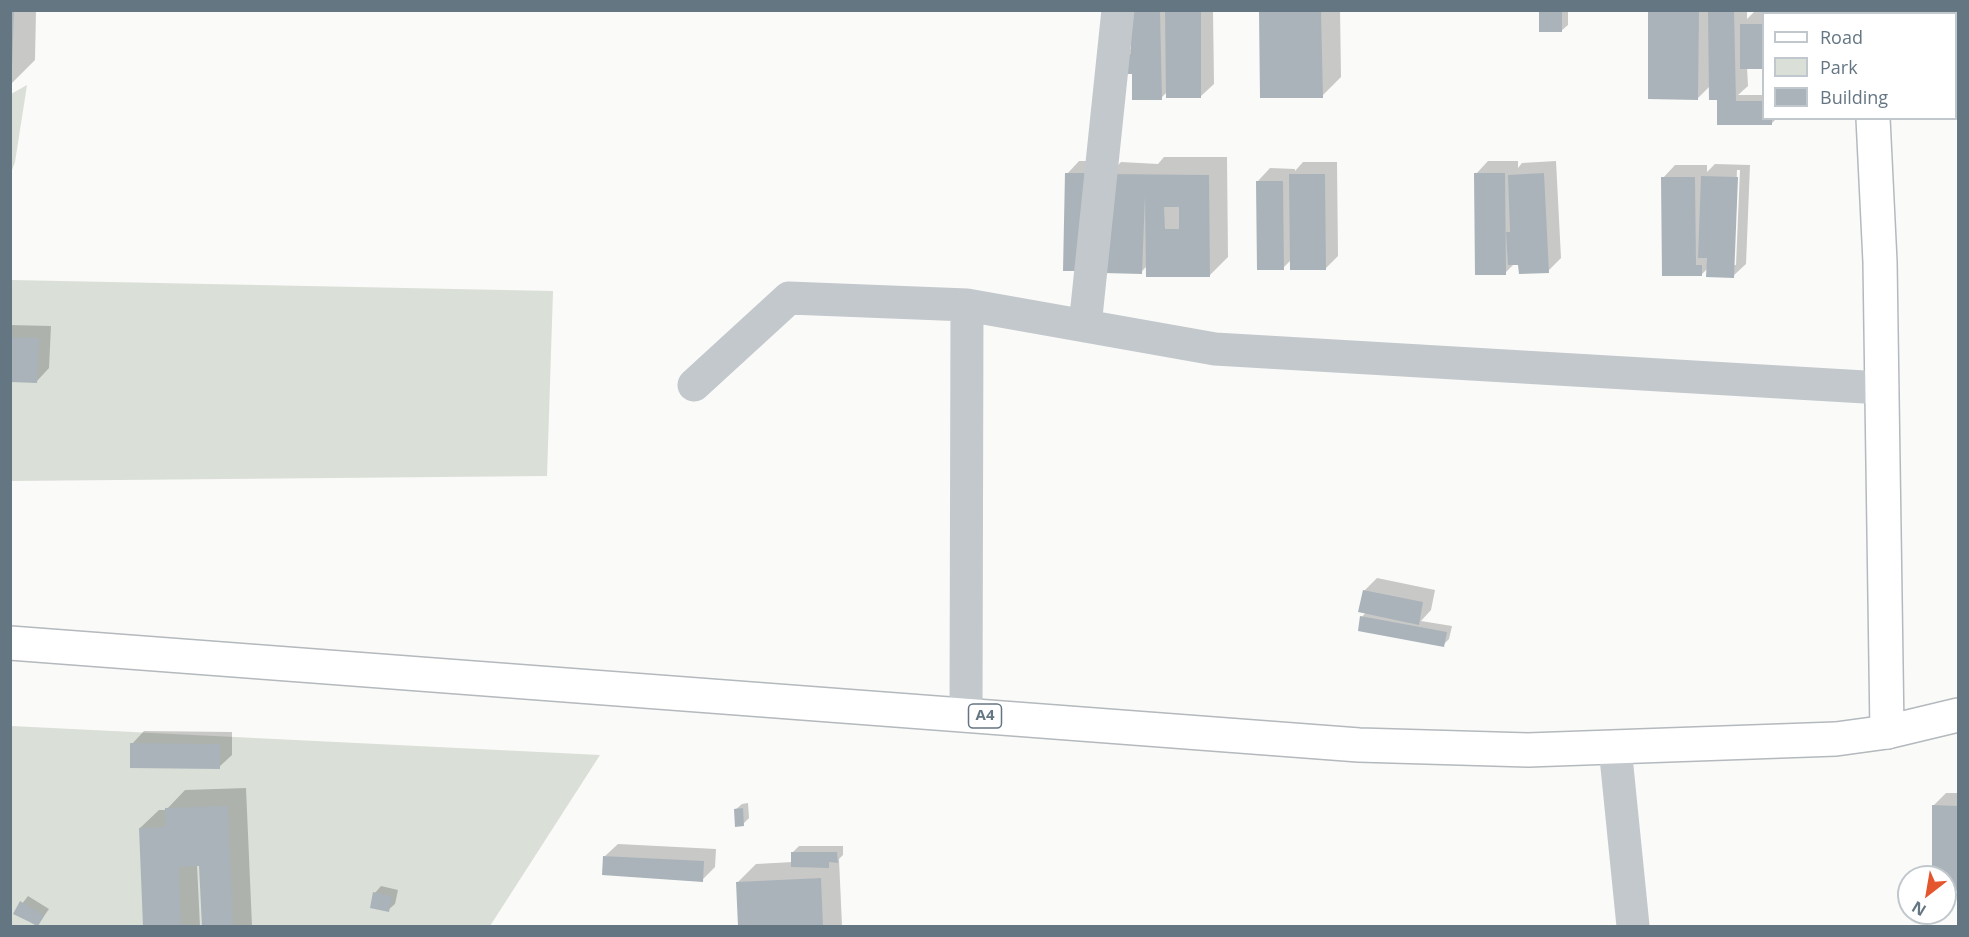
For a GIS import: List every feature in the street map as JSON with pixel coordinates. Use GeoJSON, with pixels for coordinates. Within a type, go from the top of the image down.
{"type":"FeatureCollection","features":[{"type":"Feature","properties":{"kind":"main road"},"geometry":{"type":"LineString","coordinates":[[1873,120],[1880,262],[1887,732]]}},
{"type":"Feature","properties":{"kind":"main road","name":"A4"},"geometry":{"type":"LineString","coordinates":[[10,643],[1359,745],[1528,750],[1836,739],[1887,732],[1959,714]]}},
{"type":"Feature","properties":{"kind":"street"},"geometry":{"type":"LineString","coordinates":[[1085,326],[1118,10]]}},
{"type":"Feature","properties":{"kind":"street"},"geometry":{"type":"LineString","coordinates":[[694,385],[789,298],[967,305],[1215,349],[1882,388]]}},
{"type":"Feature","properties":{"kind":"street"},"geometry":{"type":"LineString","coordinates":[[966,715],[967,305]]}},
{"type":"Feature","properties":{"kind":"street"},"geometry":{"type":"LineString","coordinates":[[1615,747],[1634,927]]}},
{"type":"Feature","properties":{"kind":"green space"},"geometry":{"type":"Polygon","coordinates":[[[27,85],[15,162],[11,173],[11,94],[27,85]]]}},
{"type":"Feature","properties":{"kind":"green space"},"geometry":{"type":"Polygon","coordinates":[[[11,280],[553,291],[547,476],[11,481],[11,280]]]}},
{"type":"Feature","properties":{"kind":"green space"},"geometry":{"type":"Polygon","coordinates":[[[11,726],[600,755],[490,926],[11,926],[11,726]]]}},
{"type":"Feature","properties":{"kind":"building"},"geometry":{"type":"Polygon","coordinates":[[[10,10],[14,10],[12,68],[10,67],[10,10]]]}},
{"type":"Feature","properties":{"kind":"building"},"geometry":{"type":"Polygon","coordinates":[[[1130,10],[1160,10],[1162,100],[1132,100],[1132,74],[1118,74],[1118,54],[1131,54],[1130,10]]]}},
{"type":"Feature","properties":{"kind":"building"},"geometry":{"type":"Polygon","coordinates":[[[1165,10],[1201,10],[1201,98],[1166,98],[1165,10]]]}},
{"type":"Feature","properties":{"kind":"building"},"geometry":{"type":"Polygon","coordinates":[[[1259,10],[1321,10],[1323,98],[1260,98],[1259,10]]]}},
{"type":"Feature","properties":{"kind":"building"},"geometry":{"type":"Polygon","coordinates":[[[1539,10],[1562,10],[1562,32],[1539,32],[1539,10]]]}},
{"type":"Feature","properties":{"kind":"building"},"geometry":{"type":"Polygon","coordinates":[[[1648,10],[1699,10],[1698,100],[1648,99],[1648,10]]]}},
{"type":"Feature","properties":{"kind":"building"},"geometry":{"type":"Polygon","coordinates":[[[1708,10],[1734,10],[1736,101],[1762,101],[1762,120],[1772,120],[1772,125],[1717,125],[1717,100],[1709,100],[1708,10]]]}},
{"type":"Feature","properties":{"kind":"building"},"geometry":{"type":"Polygon","coordinates":[[[1740,24],[1762,24],[1762,69],[1740,69],[1740,24]]]}},
{"type":"Feature","properties":{"kind":"building"},"geometry":{"type":"Polygon","coordinates":[[[1065,173],[1092,173],[1090,271],[1063,271],[1065,173]]]}},
{"type":"Feature","properties":{"kind":"building"},"geometry":{"type":"Polygon","coordinates":[[[1474,173],[1505,173],[1506,275],[1475,275],[1474,173]]]}},
{"type":"Feature","properties":{"kind":"building"},"geometry":{"type":"Polygon","coordinates":[[[1544,173],[1549,273],[1519,274],[1518,265],[1508,265],[1506,232],[1510,232],[1508,175],[1544,173]]]}},
{"type":"Feature","properties":{"kind":"building"},"geometry":{"type":"Polygon","coordinates":[[[1106,174],[1209,175],[1210,277],[1146,277],[1145,196],[1142,274],[1104,273],[1106,174]],[[1164,207],[1165,229],[1179,229],[1179,207],[1164,207]]]}},
{"type":"Feature","properties":{"kind":"building"},"geometry":{"type":"Polygon","coordinates":[[[1289,174],[1325,174],[1326,270],[1290,270],[1289,174]]]}},
{"type":"Feature","properties":{"kind":"building"},"geometry":{"type":"Polygon","coordinates":[[[1701,176],[1738,177],[1734,278],[1706,277],[1707,258],[1698,258],[1701,176]]]}},
{"type":"Feature","properties":{"kind":"building"},"geometry":{"type":"Polygon","coordinates":[[[1661,177],[1695,177],[1696,265],[1702,265],[1702,276],[1662,276],[1661,177]]]}},
{"type":"Feature","properties":{"kind":"building"},"geometry":{"type":"Polygon","coordinates":[[[1256,181],[1283,181],[1284,270],[1257,270],[1256,181]]]}},
{"type":"Feature","properties":{"kind":"building"},"geometry":{"type":"Polygon","coordinates":[[[10,337],[39,338],[37,383],[10,382],[10,337]]]}},
{"type":"Feature","properties":{"kind":"building"},"geometry":{"type":"Polygon","coordinates":[[[1363,590],[1423,602],[1419,625],[1358,612],[1363,590]]]}},
{"type":"Feature","properties":{"kind":"building"},"geometry":{"type":"Polygon","coordinates":[[[1360,616],[1447,632],[1444,647],[1358,631],[1360,616]]]}},
{"type":"Feature","properties":{"kind":"building"},"geometry":{"type":"Polygon","coordinates":[[[130,743],[220,744],[220,769],[130,768],[130,743]]]}},
{"type":"Feature","properties":{"kind":"building"},"geometry":{"type":"Polygon","coordinates":[[[1932,805],[1958,806],[1958,891],[1957,865],[1932,865],[1932,805]]]}},
{"type":"Feature","properties":{"kind":"building"},"geometry":{"type":"Polygon","coordinates":[[[228,806],[233,926],[202,926],[199,866],[179,867],[181,926],[143,926],[139,828],[166,827],[165,808],[228,806]]]}},
{"type":"Feature","properties":{"kind":"building"},"geometry":{"type":"Polygon","coordinates":[[[743,808],[744,826],[735,827],[734,809],[743,808]]]}},
{"type":"Feature","properties":{"kind":"building"},"geometry":{"type":"Polygon","coordinates":[[[791,852],[837,852],[838,863],[829,862],[829,868],[791,867],[791,852]]]}},
{"type":"Feature","properties":{"kind":"building"},"geometry":{"type":"Polygon","coordinates":[[[603,856],[704,861],[703,882],[602,875],[603,856]]]}},
{"type":"Feature","properties":{"kind":"building"},"geometry":{"type":"Polygon","coordinates":[[[821,878],[823,926],[738,926],[736,882],[821,878]]]}},
{"type":"Feature","properties":{"kind":"building"},"geometry":{"type":"Polygon","coordinates":[[[373,892],[392,896],[389,912],[370,908],[373,892]]]}},
{"type":"Feature","properties":{"kind":"building"},"geometry":{"type":"Polygon","coordinates":[[[20,901],[44,916],[38,926],[13,914],[20,901]]]}}]}
